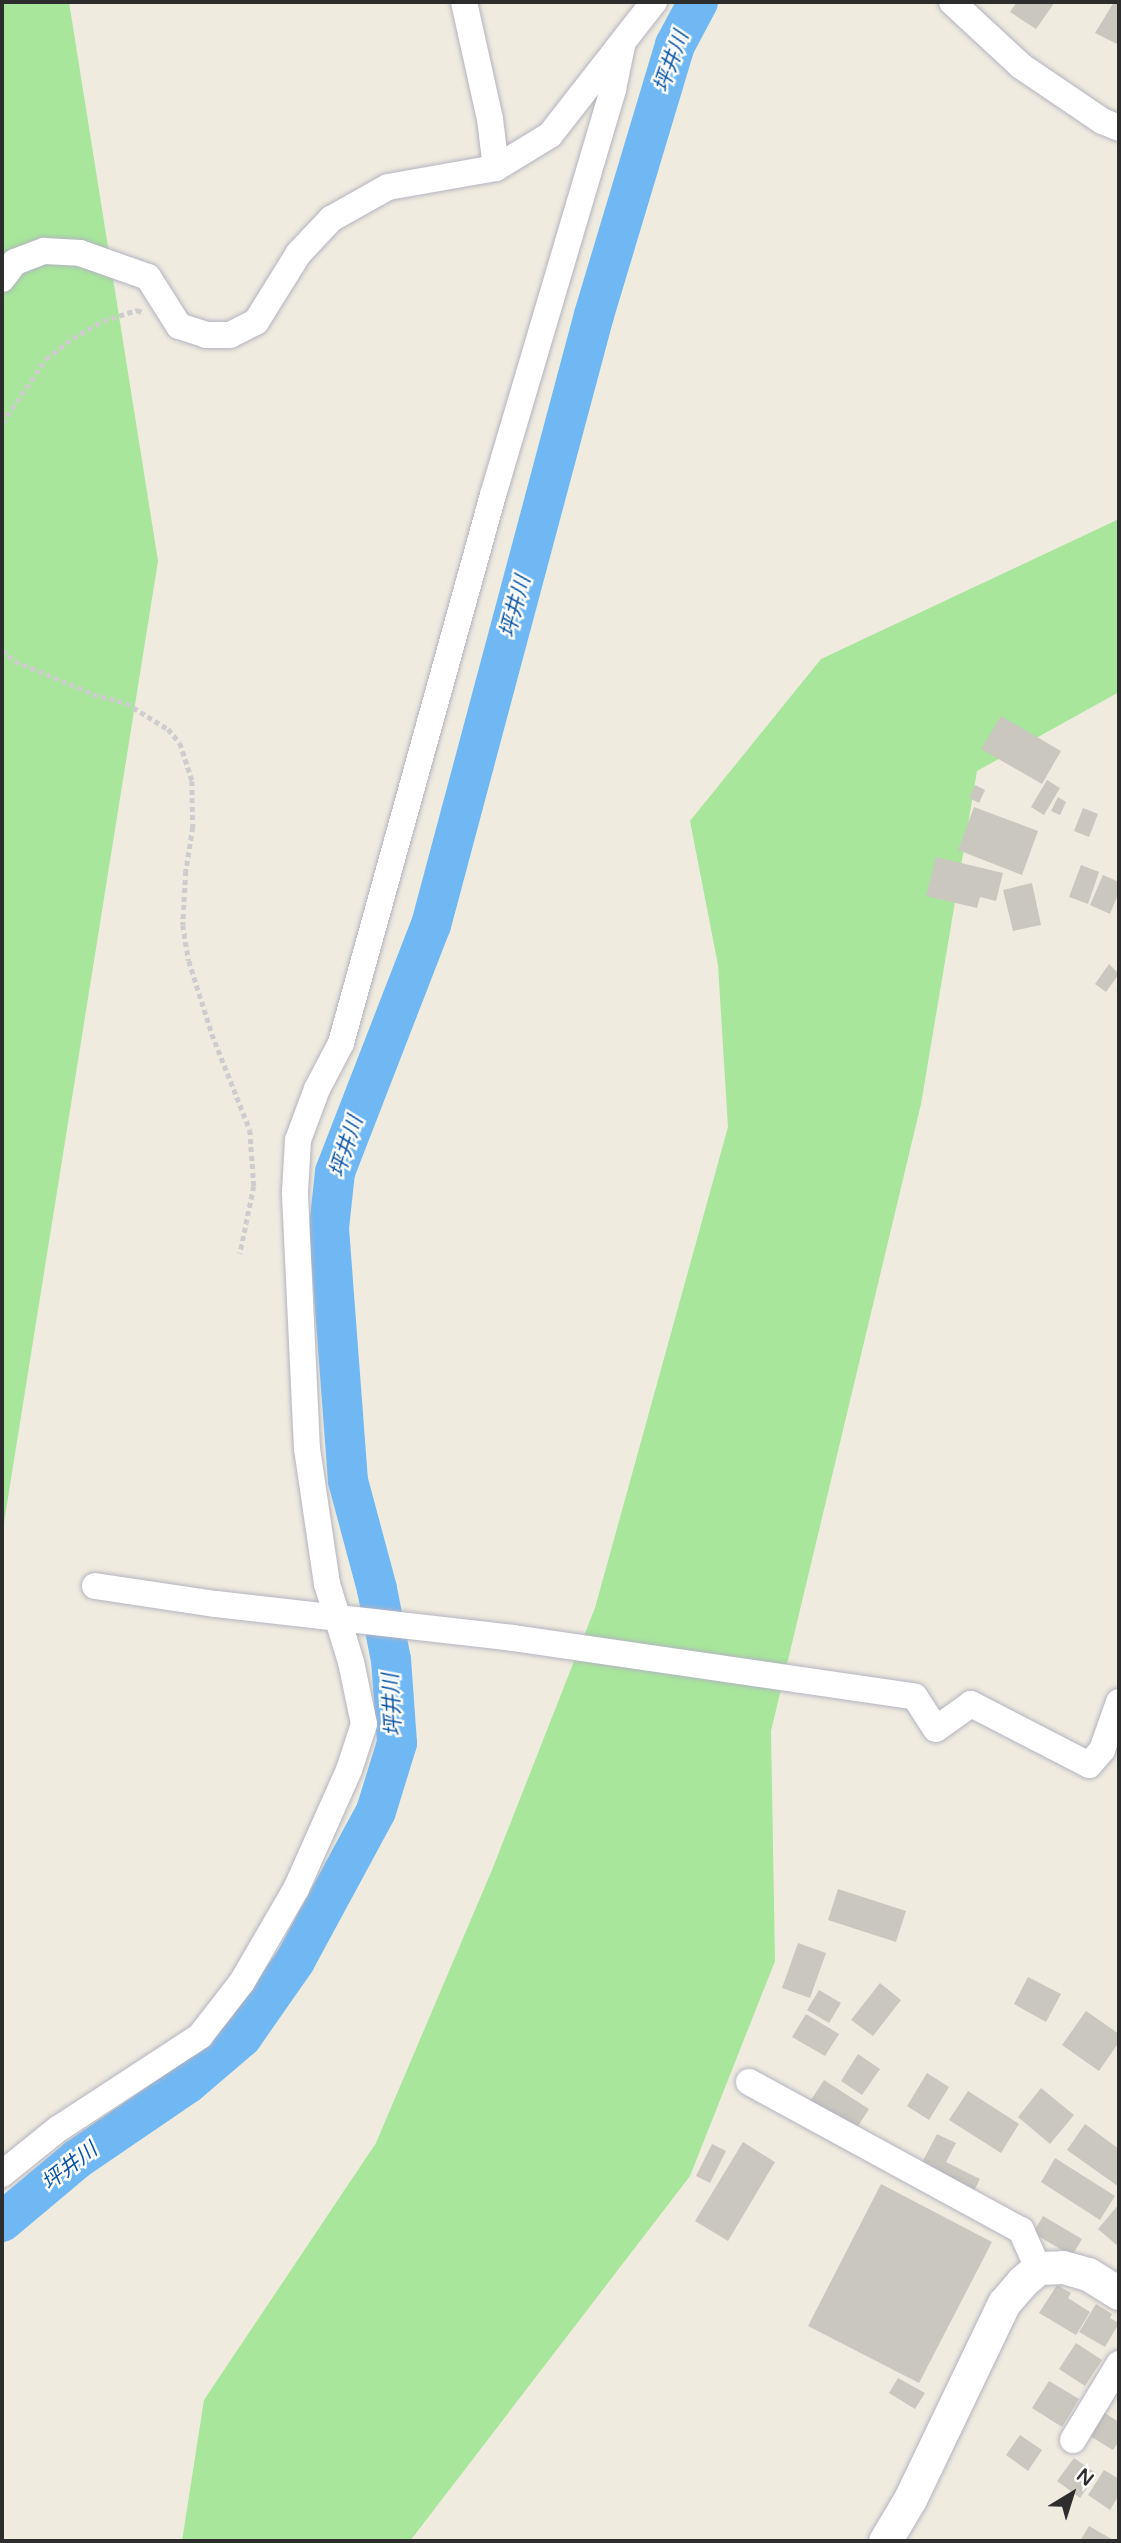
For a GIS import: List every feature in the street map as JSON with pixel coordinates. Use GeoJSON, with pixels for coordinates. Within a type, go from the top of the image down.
{"type":"FeatureCollection","features":[{"type":"Feature","properties":{"kind":"street"},"geometry":{"type":"LineString","coordinates":[[464,2],[490,119],[496,168]]}},
{"type":"Feature","properties":{"kind":"street"},"geometry":{"type":"LineString","coordinates":[[952,2],[1021,66],[1102,121],[1119,128]]}},
{"type":"Feature","properties":{"kind":"street"},"geometry":{"type":"LineString","coordinates":[[2,279],[15,262],[44,251],[80,253],[148,277],[179,326],[206,334],[230,335],[256,323],[299,253],[331,219],[388,187],[496,168],[550,135],[648,11]]}},
{"type":"Feature","properties":{"kind":"street"},"geometry":{"type":"LineString","coordinates":[[2,2174],[58,2129],[200,2036],[242,1982],[296,1889],[349,1770],[364,1724],[349,1619],[327,1584],[307,1449],[295,1192],[298,1140],[317,1089],[341,1043],[493,495],[613,89],[622,46]]}},
{"type":"Feature","properties":{"kind":"street"},"geometry":{"type":"LineString","coordinates":[[95,1586],[216,1604],[513,1638],[915,1697],[936,1729],[971,1704],[1089,1765],[1102,1750],[1119,1703]]}},
{"type":"Feature","properties":{"kind":"street"},"geometry":{"type":"LineString","coordinates":[[749,2082],[1021,2230],[1038,2269]]}},
{"type":"Feature","properties":{"kind":"street"},"geometry":{"type":"LineString","coordinates":[[885,2541],[910,2499],[1004,2303],[1038,2269],[1063,2267],[1088,2274],[1119,2293]]}},
{"type":"Feature","properties":{"kind":"street"},"geometry":{"type":"LineString","coordinates":[[1073,2440],[1119,2364]]}},
{"type":"Feature","properties":{"kind":"path"},"geometry":{"type":"LineString","coordinates":[[2,423],[46,359],[103,321],[137,310],[179,326]]}},
{"type":"Feature","properties":{"kind":"path"},"geometry":{"type":"LineString","coordinates":[[2,650],[15,661],[126,704],[168,729],[180,743],[192,781],[194,827],[186,871],[183,925],[189,961],[212,1034],[250,1130],[254,1186],[240,1254]]}},
{"type":"Feature","properties":{"kind":"green space"},"geometry":{"type":"Polygon","coordinates":[[[2,2],[69,2],[158,561],[2,1535],[2,2]]]}},
{"type":"Feature","properties":{"kind":"green space"},"geometry":{"type":"Polygon","coordinates":[[[1119,519],[1119,692],[977,771],[921,1104],[771,1731],[775,1961],[690,2176],[410,2541],[182,2541],[204,2400],[376,2143],[492,1870],[595,1608],[728,1127],[718,965],[690,821],[821,659],[1119,519]]]}},
{"type":"Feature","properties":{"kind":"building"},"geometry":{"type":"Polygon","coordinates":[[[1017,2],[1055,2],[1036,29],[1010,12],[1017,2]]]}},
{"type":"Feature","properties":{"kind":"building"},"geometry":{"type":"Polygon","coordinates":[[[1114,2],[1119,2],[1119,45],[1095,33],[1114,2]]]}},
{"type":"Feature","properties":{"kind":"building"},"geometry":{"type":"Polygon","coordinates":[[[1001,716],[1061,751],[1042,784],[981,749],[1001,716]]]}},
{"type":"Feature","properties":{"kind":"building"},"geometry":{"type":"Polygon","coordinates":[[[1047,780],[1060,788],[1044,815],[1031,807],[1047,780]]]}},
{"type":"Feature","properties":{"kind":"building"},"geometry":{"type":"Polygon","coordinates":[[[975,785],[985,790],[979,803],[969,798],[975,785]]]}},
{"type":"Feature","properties":{"kind":"building"},"geometry":{"type":"Polygon","coordinates":[[[1058,797],[1066,802],[1060,815],[1051,811],[1058,797]]]}},
{"type":"Feature","properties":{"kind":"building"},"geometry":{"type":"Polygon","coordinates":[[[974,807],[1038,831],[1022,875],[958,850],[974,807]]]}},
{"type":"Feature","properties":{"kind":"building"},"geometry":{"type":"Polygon","coordinates":[[[1083,808],[1098,814],[1089,837],[1074,831],[1083,808]]]}},
{"type":"Feature","properties":{"kind":"building"},"geometry":{"type":"Polygon","coordinates":[[[936,857],[1003,873],[996,901],[980,897],[977,908],[926,896],[936,857]]]}},
{"type":"Feature","properties":{"kind":"building"},"geometry":{"type":"Polygon","coordinates":[[[1081,865],[1099,872],[1088,904],[1069,897],[1081,865]]]}},
{"type":"Feature","properties":{"kind":"building"},"geometry":{"type":"Polygon","coordinates":[[[1103,875],[1119,882],[1119,892],[1110,914],[1090,905],[1103,875]]]}},
{"type":"Feature","properties":{"kind":"building"},"geometry":{"type":"Polygon","coordinates":[[[1032,883],[1041,925],[1013,931],[1003,890],[1032,883]]]}},
{"type":"Feature","properties":{"kind":"building"},"geometry":{"type":"Polygon","coordinates":[[[1109,964],[1119,974],[1106,992],[1095,984],[1109,964]]]}},
{"type":"Feature","properties":{"kind":"building"},"geometry":{"type":"Polygon","coordinates":[[[838,1889],[906,1911],[896,1942],[828,1920],[838,1889]]]}},
{"type":"Feature","properties":{"kind":"building"},"geometry":{"type":"Polygon","coordinates":[[[798,1943],[826,1953],[810,1998],[782,1988],[798,1943]]]}},
{"type":"Feature","properties":{"kind":"building"},"geometry":{"type":"Polygon","coordinates":[[[1028,1977],[1061,1994],[1046,2022],[1014,2004],[1028,1977]]]}},
{"type":"Feature","properties":{"kind":"building"},"geometry":{"type":"Polygon","coordinates":[[[880,1983],[901,2000],[873,2036],[851,2020],[880,1983]]]}},
{"type":"Feature","properties":{"kind":"building"},"geometry":{"type":"Polygon","coordinates":[[[819,1990],[841,2003],[829,2023],[807,2010],[819,1990]]]}},
{"type":"Feature","properties":{"kind":"building"},"geometry":{"type":"Polygon","coordinates":[[[1086,2011],[1119,2034],[1119,2042],[1099,2071],[1062,2045],[1086,2011]]]}},
{"type":"Feature","properties":{"kind":"building"},"geometry":{"type":"Polygon","coordinates":[[[806,2014],[839,2034],[825,2056],[792,2037],[806,2014]]]}},
{"type":"Feature","properties":{"kind":"building"},"geometry":{"type":"Polygon","coordinates":[[[858,2054],[880,2069],[862,2095],[841,2081],[858,2054]]]}},
{"type":"Feature","properties":{"kind":"building"},"geometry":{"type":"Polygon","coordinates":[[[927,2073],[949,2087],[929,2120],[907,2106],[927,2073]]]}},
{"type":"Feature","properties":{"kind":"building"},"geometry":{"type":"Polygon","coordinates":[[[824,2080],[869,2109],[853,2134],[807,2106],[824,2080]]]}},
{"type":"Feature","properties":{"kind":"building"},"geometry":{"type":"Polygon","coordinates":[[[1041,2088],[1074,2115],[1050,2144],[1018,2117],[1041,2088]]]}},
{"type":"Feature","properties":{"kind":"building"},"geometry":{"type":"Polygon","coordinates":[[[968,2091],[1019,2124],[1001,2153],[949,2120],[968,2091]]]}},
{"type":"Feature","properties":{"kind":"building"},"geometry":{"type":"Polygon","coordinates":[[[1085,2124],[1119,2149],[1119,2187],[1067,2150],[1085,2124]]]}},
{"type":"Feature","properties":{"kind":"building"},"geometry":{"type":"Polygon","coordinates":[[[937,2134],[956,2143],[946,2162],[980,2179],[971,2197],[918,2170],[937,2134]]]}},
{"type":"Feature","properties":{"kind":"building"},"geometry":{"type":"Polygon","coordinates":[[[743,2142],[775,2162],[728,2241],[695,2221],[743,2142]]]}},
{"type":"Feature","properties":{"kind":"building"},"geometry":{"type":"Polygon","coordinates":[[[712,2144],[726,2151],[710,2183],[696,2176],[712,2144]]]}},
{"type":"Feature","properties":{"kind":"building"},"geometry":{"type":"Polygon","coordinates":[[[1055,2158],[1115,2196],[1100,2220],[1041,2182],[1055,2158]]]}},
{"type":"Feature","properties":{"kind":"building"},"geometry":{"type":"Polygon","coordinates":[[[881,2184],[992,2242],[919,2383],[808,2326],[881,2184]]]}},
{"type":"Feature","properties":{"kind":"building"},"geometry":{"type":"Polygon","coordinates":[[[1119,2204],[1119,2247],[1098,2229],[1119,2204]]]}},
{"type":"Feature","properties":{"kind":"building"},"geometry":{"type":"Polygon","coordinates":[[[1043,2216],[1082,2239],[1072,2256],[1033,2233],[1043,2216]]]}},
{"type":"Feature","properties":{"kind":"building"},"geometry":{"type":"Polygon","coordinates":[[[1057,2285],[1071,2293],[1068,2298],[1090,2312],[1076,2335],[1039,2313],[1057,2285]]]}},
{"type":"Feature","properties":{"kind":"building"},"geometry":{"type":"Polygon","coordinates":[[[1096,2304],[1112,2314],[1110,2318],[1119,2323],[1105,2347],[1079,2332],[1096,2304]]]}},
{"type":"Feature","properties":{"kind":"building"},"geometry":{"type":"Polygon","coordinates":[[[1076,2343],[1102,2360],[1085,2386],[1059,2369],[1076,2343]]]}},
{"type":"Feature","properties":{"kind":"building"},"geometry":{"type":"Polygon","coordinates":[[[898,2378],[925,2393],[915,2409],[889,2393],[898,2378]]]}},
{"type":"Feature","properties":{"kind":"building"},"geometry":{"type":"Polygon","coordinates":[[[1049,2381],[1079,2399],[1062,2427],[1032,2408],[1049,2381]]]}},
{"type":"Feature","properties":{"kind":"building"},"geometry":{"type":"Polygon","coordinates":[[[1100,2410],[1119,2422],[1119,2441],[1113,2450],[1085,2433],[1100,2410]]]}},
{"type":"Feature","properties":{"kind":"building"},"geometry":{"type":"Polygon","coordinates":[[[1020,2435],[1042,2450],[1028,2471],[1006,2455],[1020,2435]]]}},
{"type":"Feature","properties":{"kind":"building"},"geometry":{"type":"Polygon","coordinates":[[[1074,2458],[1097,2474],[1080,2498],[1057,2481],[1074,2458]]]}},
{"type":"Feature","properties":{"kind":"building"},"geometry":{"type":"Polygon","coordinates":[[[1104,2470],[1119,2479],[1119,2495],[1110,2510],[1088,2495],[1104,2470]]]}},
{"type":"Feature","properties":{"kind":"building"},"geometry":{"type":"Polygon","coordinates":[[[1089,2526],[1115,2541],[1080,2541],[1089,2526]]]}},
{"type":"Feature","properties":{"kind":"waterway","name":"坪井川"},"geometry":{"type":"LineString","coordinates":[[2,2222],[77,2159],[187,2084],[242,2037],[295,1961],[376,1811],[397,1743],[391,1660],[377,1589],[348,1481],[329,1228],[335,1172],[431,925],[594,315],[675,45],[698,2]]}}]}
